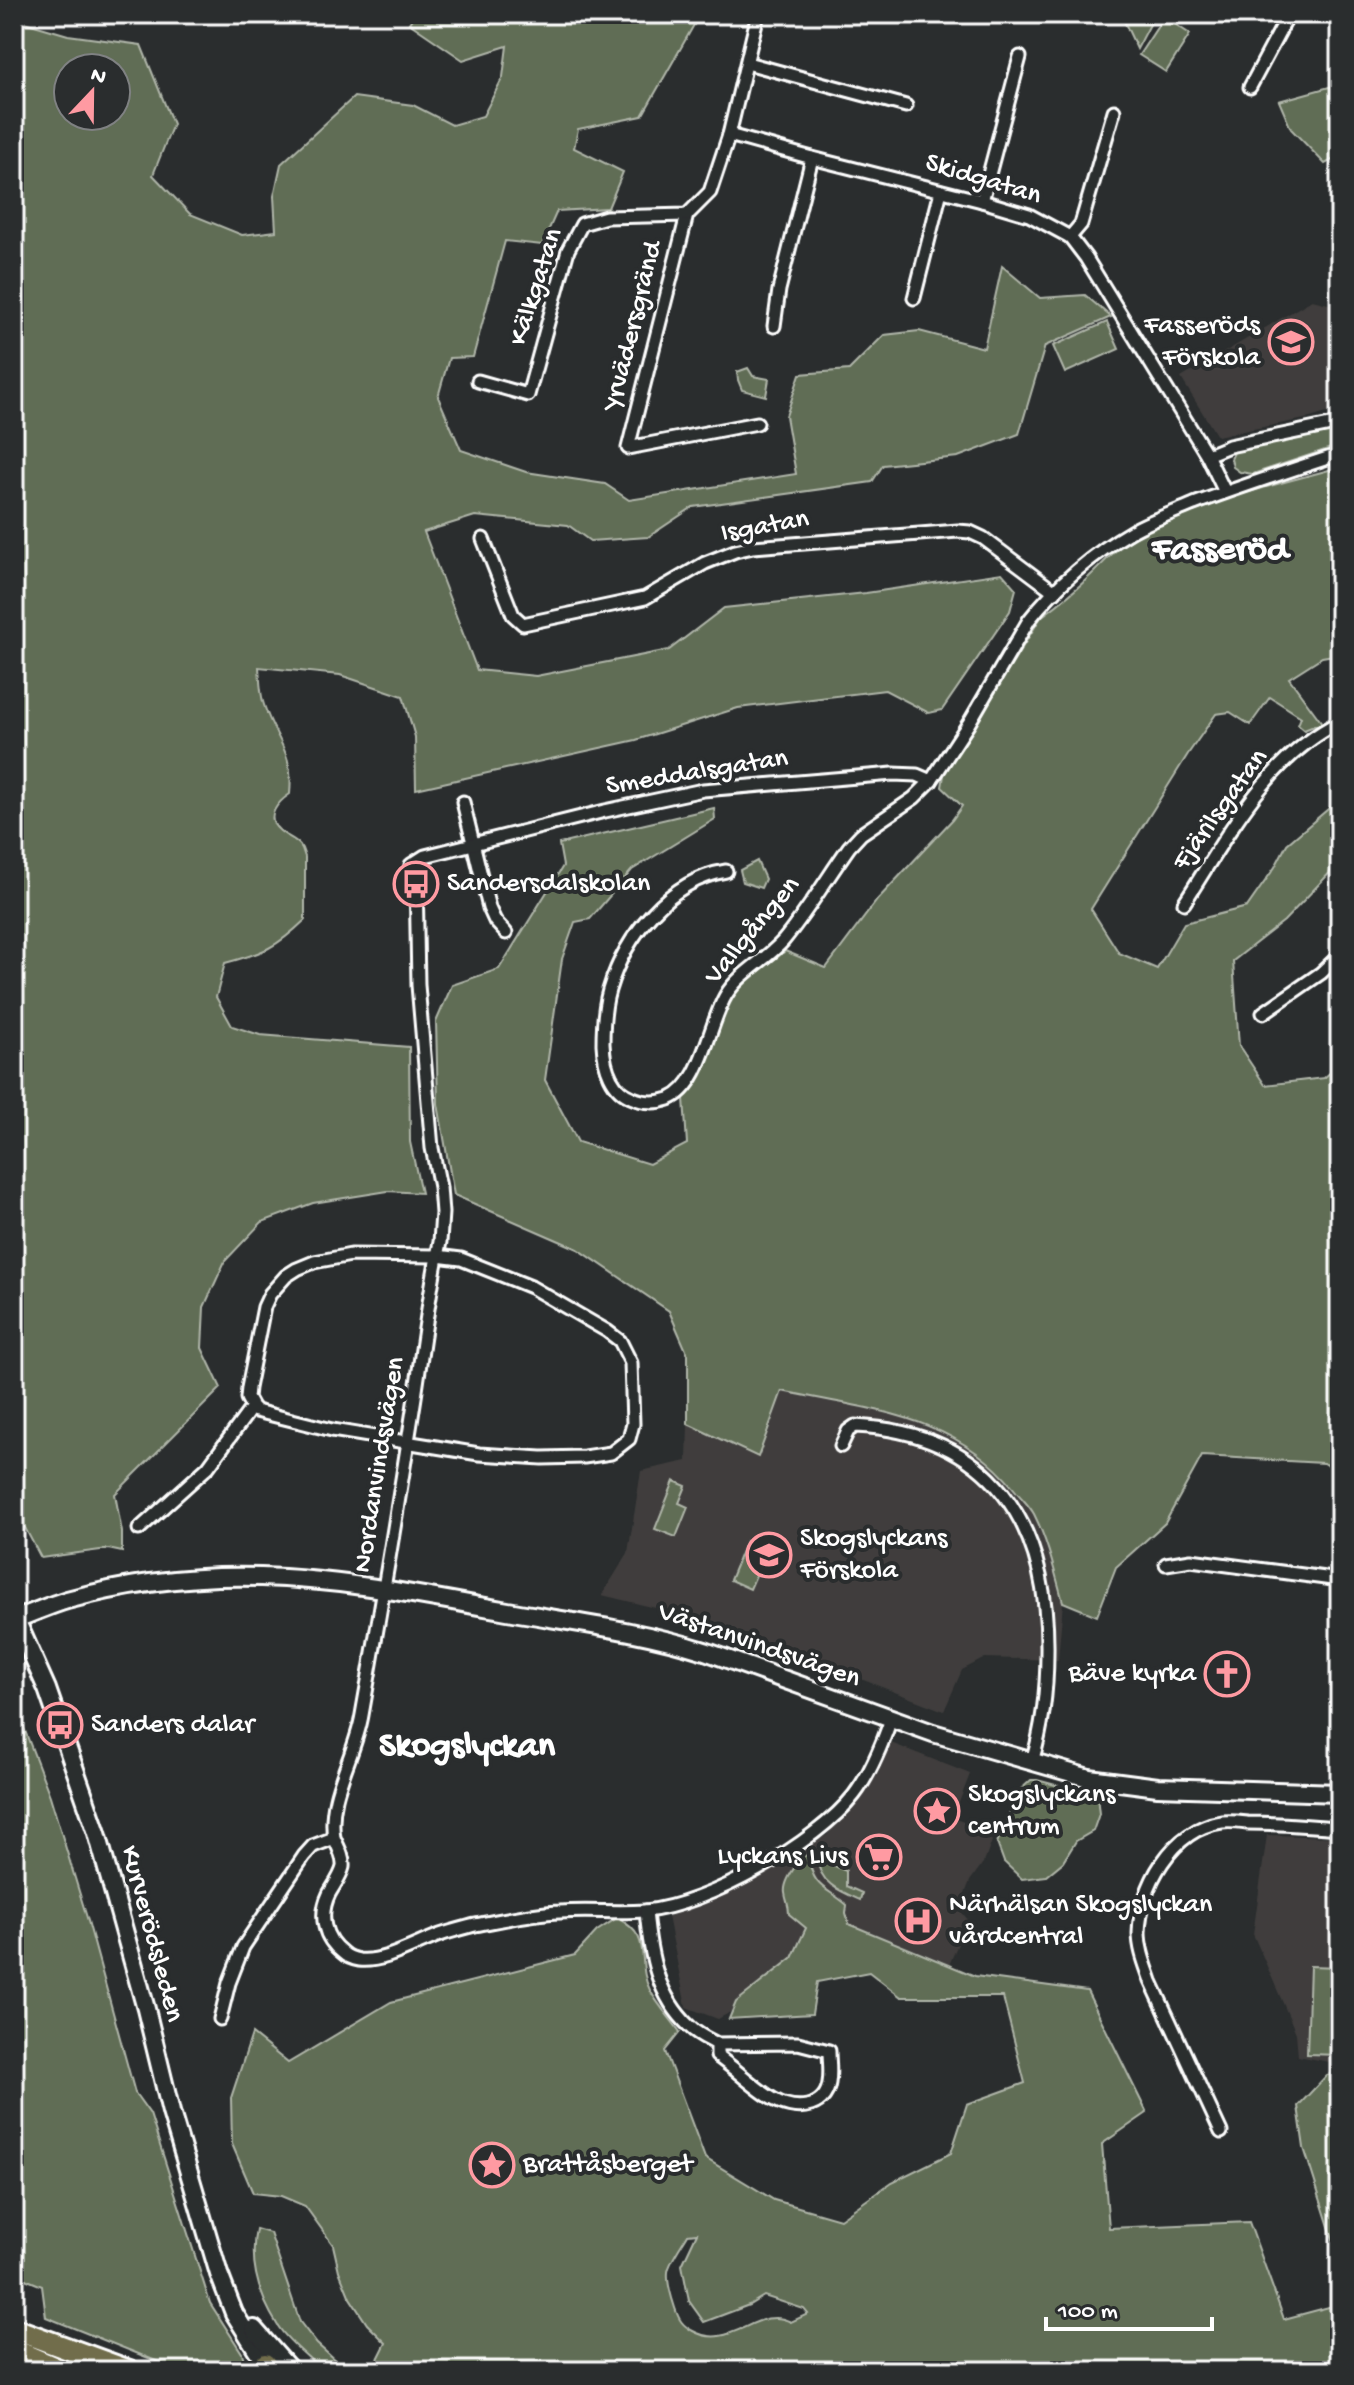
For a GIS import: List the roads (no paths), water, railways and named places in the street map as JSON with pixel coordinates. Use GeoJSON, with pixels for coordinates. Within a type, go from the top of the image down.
{"type":"FeatureCollection","features":[{"type":"Feature","properties":{"kind":"highway"},"geometry":{"type":"LineString","coordinates":[[14,2329],[129,2371]]}},
{"type":"Feature","properties":{"kind":"highway"},"geometry":{"type":"LineString","coordinates":[[14,2350],[62,2371]]}},
{"type":"Feature","properties":{"kind":"street"},"geometry":{"type":"LineString","coordinates":[[687,215],[710,192],[729,135],[758,14]]}},
{"type":"Feature","properties":{"kind":"street"},"geometry":{"type":"LineString","coordinates":[[1250,87],[1289,14]]}},
{"type":"Feature","properties":{"kind":"street"},"geometry":{"type":"LineString","coordinates":[[982,201],[1020,57]]}},
{"type":"Feature","properties":{"kind":"street"},"geometry":{"type":"LineString","coordinates":[[747,63],[906,106]]}},
{"type":"Feature","properties":{"kind":"street"},"geometry":{"type":"LineString","coordinates":[[1070,237],[1081,224],[1114,111]]}},
{"type":"Feature","properties":{"kind":"street","name":"Skidgatan"},"geometry":{"type":"LineString","coordinates":[[729,135],[1029,215],[1070,237],[1207,455],[1225,492]]}},
{"type":"Feature","properties":{"kind":"street"},"geometry":{"type":"LineString","coordinates":[[774,326],[779,290],[812,158]]}},
{"type":"Feature","properties":{"kind":"street"},"geometry":{"type":"LineString","coordinates":[[914,298],[941,191]]}},
{"type":"Feature","properties":{"kind":"street","name":"Kälkgatan"},"geometry":{"type":"LineString","coordinates":[[478,381],[528,395],[568,250],[582,224],[606,217],[687,215]]}},
{"type":"Feature","properties":{"kind":"street","name":"Yrvädersgränd"},"geometry":{"type":"LineString","coordinates":[[687,215],[628,448],[757,423]]}},
{"type":"Feature","properties":{"kind":"street"},"geometry":{"type":"LineString","coordinates":[[1207,455],[1229,446],[1340,423]]}},
{"type":"Feature","properties":{"kind":"street"},"geometry":{"type":"LineString","coordinates":[[931,781],[1029,620],[1055,592],[1100,553],[1149,522],[1225,492],[1340,454]]}},
{"type":"Feature","properties":{"kind":"street","name":"Isgatan"},"geometry":{"type":"LineString","coordinates":[[483,539],[513,615],[523,624],[645,598],[705,563],[753,547],[958,531],[983,538],[1055,592]]}},
{"type":"Feature","properties":{"kind":"street","name":"Fjärilsgatan"},"geometry":{"type":"LineString","coordinates":[[1184,903],[1250,803],[1280,764],[1316,734],[1340,722]]}},
{"type":"Feature","properties":{"kind":"street","name":"Smeddalsgatan"},"geometry":{"type":"LineString","coordinates":[[414,870],[425,856],[703,790],[893,774],[917,775],[931,781]]}},
{"type":"Feature","properties":{"kind":"street","name":"Vallgången"},"geometry":{"type":"LineString","coordinates":[[726,871],[705,874],[671,896],[636,935],[609,990],[603,1023],[603,1058],[614,1084],[629,1097],[642,1101],[669,1099],[688,1083],[727,993],[783,940],[861,834],[914,798],[931,781]]}},
{"type":"Feature","properties":{"kind":"street"},"geometry":{"type":"LineString","coordinates":[[463,802],[489,908],[506,933]]}},
{"type":"Feature","properties":{"kind":"street","name":"Nordanvindsvägen"},"geometry":{"type":"LineString","coordinates":[[414,870],[418,985],[432,1148],[442,1213],[408,1442],[360,1727],[331,1816],[343,1867],[324,1906],[323,1924],[328,1935],[338,1950],[359,1960],[381,1957],[454,1930],[531,1914],[646,1911],[693,1900],[790,1851],[840,1812],[871,1767],[891,1719]]}},
{"type":"Feature","properties":{"kind":"street"},"geometry":{"type":"LineString","coordinates":[[1263,1013],[1321,973],[1340,955]]}},
{"type":"Feature","properties":{"kind":"street"},"geometry":{"type":"LineString","coordinates":[[351,1255],[437,1256],[461,1259],[531,1287],[620,1341],[631,1363],[633,1432],[624,1444],[611,1453],[584,1457],[498,1457],[332,1430],[256,1411],[252,1407],[247,1398],[248,1388],[264,1307],[270,1294],[286,1276],[314,1262],[351,1255]]}},
{"type":"Feature","properties":{"kind":"street"},"geometry":{"type":"LineString","coordinates":[[139,1529],[208,1467],[252,1407]]}},
{"type":"Feature","properties":{"kind":"street"},"geometry":{"type":"LineString","coordinates":[[841,1446],[848,1431],[855,1426],[900,1431],[925,1438],[969,1460],[987,1475],[1010,1502],[1036,1555],[1047,1615],[1046,1698],[1032,1762]]}},
{"type":"Feature","properties":{"kind":"street"},"geometry":{"type":"LineString","coordinates":[[1166,1564],[1191,1560],[1340,1580]]}},
{"type":"Feature","properties":{"kind":"street","name":"Västanvindsvägen"},"geometry":{"type":"LineString","coordinates":[[15,1617],[67,1600],[134,1586],[219,1577],[319,1581],[585,1623],[667,1640],[891,1719],[1089,1778],[1158,1787],[1340,1793]]}},
{"type":"Feature","properties":{"kind":"street","name":"Kurverödsleden"},"geometry":{"type":"LineString","coordinates":[[15,1617],[47,1689],[97,1833],[171,2112],[219,2274],[234,2313],[267,2369]]}},
{"type":"Feature","properties":{"kind":"street"},"geometry":{"type":"LineString","coordinates":[[1221,2132],[1142,1956],[1139,1935],[1141,1917],[1154,1875],[1188,1836],[1221,1822],[1340,1828]]}},
{"type":"Feature","properties":{"kind":"street"},"geometry":{"type":"LineString","coordinates":[[220,2019],[233,1971],[250,1935],[304,1856],[313,1846],[334,1838]]}},
{"type":"Feature","properties":{"kind":"street"},"geometry":{"type":"LineString","coordinates":[[646,1911],[652,1960],[661,1986],[670,2004],[691,2028],[717,2044],[798,2043],[829,2051],[829,2086],[824,2096],[809,2106],[801,2109],[786,2105],[772,2099],[717,2056],[717,2044]]}},
{"type":"Feature","properties":{"kind":"street","name":"Kurverödsleden"},"geometry":{"type":"LineString","coordinates":[[219,2274],[244,2317],[291,2371]]}},
{"type":"Feature","properties":{"kind":"place","name":"Fasseröds Förskola"},"geometry":{"type":"Point","coordinates":[1291,342]}},
{"type":"Feature","properties":{"kind":"place","name":"Sandersdalskolan"},"geometry":{"type":"Point","coordinates":[416,884]}},
{"type":"Feature","properties":{"kind":"place","name":"Skogslyckans Förskola"},"geometry":{"type":"Point","coordinates":[769,1555]}},
{"type":"Feature","properties":{"kind":"place","name":"Bäve kyrka"},"geometry":{"type":"Point","coordinates":[1227,1674]}},
{"type":"Feature","properties":{"kind":"place","name":"Sanders dalar"},"geometry":{"type":"Point","coordinates":[60,1725]}},
{"type":"Feature","properties":{"kind":"place","name":"Skogslyckans centrum"},"geometry":{"type":"Point","coordinates":[937,1811]}},
{"type":"Feature","properties":{"kind":"place","name":"Lyckans Livs"},"geometry":{"type":"Point","coordinates":[879,1857]}},
{"type":"Feature","properties":{"kind":"place","name":"Närhälsan Skogslyckan vårdcentral"},"geometry":{"type":"Point","coordinates":[918,1921]}},
{"type":"Feature","properties":{"kind":"place","name":"Brattåsberget"},"geometry":{"type":"Point","coordinates":[492,2165]}},
{"type":"Feature","properties":{"kind":"district","name":"Fasseröd"},"geometry":{"type":"Point","coordinates":[1220,551]}},
{"type":"Feature","properties":{"kind":"district","name":"Skogslyckan"},"geometry":{"type":"Point","coordinates":[467,1747]}}]}
